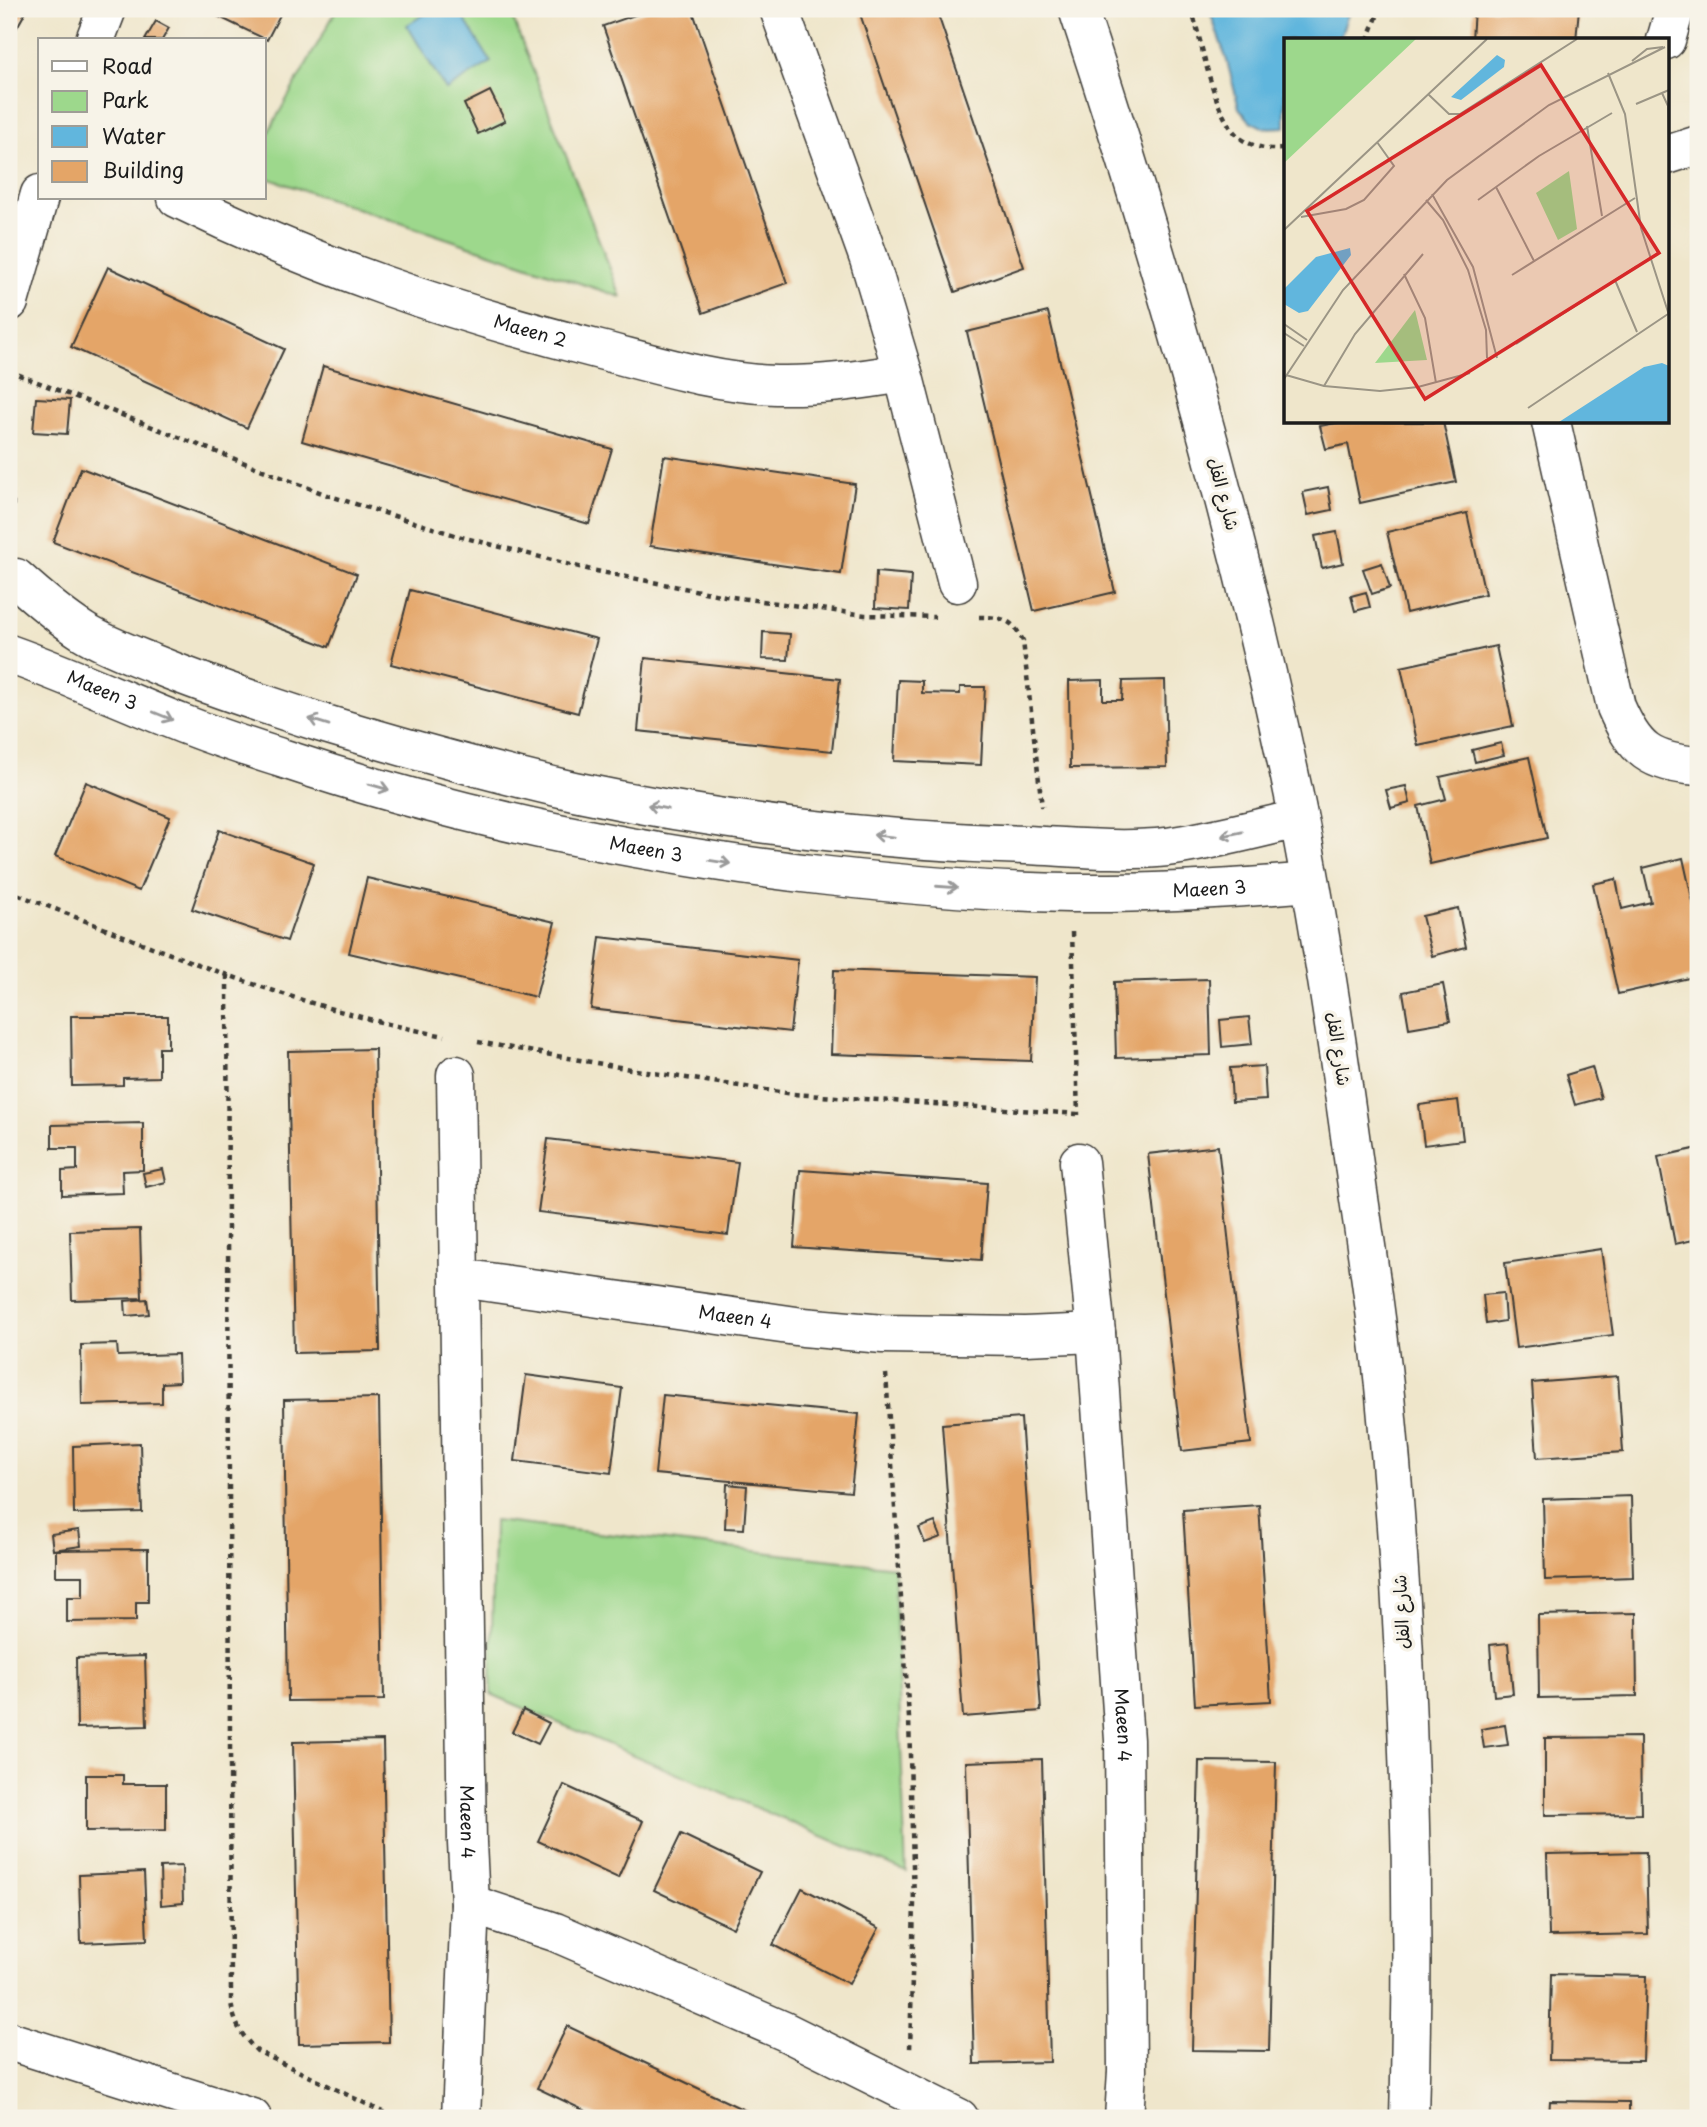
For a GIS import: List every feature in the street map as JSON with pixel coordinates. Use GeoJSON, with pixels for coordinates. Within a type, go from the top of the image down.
{"type":"FeatureCollection","features":[{"type":"Feature","properties":{"kind":"street"},"geometry":{"type":"LineString","coordinates":[[96,38],[107,9]]}},
{"type":"Feature","properties":{"kind":"street"},"geometry":{"type":"LineString","coordinates":[[779,9],[869,259],[903,373],[957,583]]}},
{"type":"Feature","properties":{"kind":"street","name":"شارع الفل"},"geometry":{"type":"LineString","coordinates":[[1078,9],[1178,329],[1263,655],[1298,819],[1337,1038],[1385,1392],[1399,1570],[1411,1803],[1412,2009],[1409,2118]]}},
{"type":"Feature","properties":{"kind":"street"},"geometry":{"type":"LineString","coordinates":[[1667,38],[1675,9]]}},
{"type":"Feature","properties":{"kind":"street"},"geometry":{"type":"LineString","coordinates":[[1668,155],[1698,145]]}},
{"type":"Feature","properties":{"kind":"street"},"geometry":{"type":"LineString","coordinates":[[9,302],[38,200]]}},
{"type":"Feature","properties":{"kind":"street","name":"Maeen 2"},"geometry":{"type":"LineString","coordinates":[[181,200],[245,231],[380,285],[454,310],[712,378],[776,385],[839,383],[903,373]]}},
{"type":"Feature","properties":{"kind":"street"},"geometry":{"type":"LineString","coordinates":[[1550,424],[1616,707],[1627,732],[1646,752],[1671,764],[1698,766]]}},
{"type":"Feature","properties":{"kind":"street"},"geometry":{"type":"LineString","coordinates":[[12,563],[61,616],[113,647],[202,683],[293,714],[479,768],[575,791],[768,823],[948,843],[1099,849],[1166,847],[1298,819]]}},
{"type":"Feature","properties":{"kind":"street"},"geometry":{"type":"LineString","coordinates":[[9,616],[16,596],[12,563]]}},
{"type":"Feature","properties":{"kind":"street","name":"Maeen 3"},"geometry":{"type":"LineString","coordinates":[[9,654],[187,725],[281,758],[460,810],[667,854],[766,869],[938,887],[1070,893],[1170,892],[1310,882]]}},
{"type":"Feature","properties":{"kind":"street","name":"Maeen 4"},"geometry":{"type":"LineString","coordinates":[[456,1075],[470,1904],[461,2118]]}},
{"type":"Feature","properties":{"kind":"street","name":"Maeen 4"},"geometry":{"type":"LineString","coordinates":[[1079,1162],[1096,1333],[1124,1740],[1127,2071],[1124,2118]]}},
{"type":"Feature","properties":{"kind":"street","name":"Maeen 4"},"geometry":{"type":"LineString","coordinates":[[460,1278],[803,1327],[883,1334],[1025,1336],[1096,1333]]}},
{"type":"Feature","properties":{"kind":"street"},"geometry":{"type":"LineString","coordinates":[[470,1904],[596,1949],[785,2031],[959,2118]]}},
{"type":"Feature","properties":{"kind":"street"},"geometry":{"type":"LineString","coordinates":[[9,2041],[252,2118]]}},
{"type":"Feature","properties":{"kind":"path"},"geometry":{"type":"LineString","coordinates":[[1191,9],[1224,119],[1242,140],[1267,150],[1284,149]]}},
{"type":"Feature","properties":{"kind":"path"},"geometry":{"type":"LineString","coordinates":[[1369,38],[1380,9]]}},
{"type":"Feature","properties":{"kind":"path"},"geometry":{"type":"LineString","coordinates":[[9,370],[327,495],[458,536],[591,570],[725,596],[865,615],[939,617]]}},
{"type":"Feature","properties":{"kind":"path"},"geometry":{"type":"LineString","coordinates":[[9,481],[13,500],[12,563]]}},
{"type":"Feature","properties":{"kind":"path"},"geometry":{"type":"LineString","coordinates":[[974,617],[995,617],[1008,621],[1023,641],[1046,846]]}},
{"type":"Feature","properties":{"kind":"path"},"geometry":{"type":"LineString","coordinates":[[9,891],[227,975],[374,1021],[449,1036]]}},
{"type":"Feature","properties":{"kind":"path"},"geometry":{"type":"LineString","coordinates":[[1070,893],[1079,1162]]}},
{"type":"Feature","properties":{"kind":"path"},"geometry":{"type":"LineString","coordinates":[[227,975],[231,2003],[234,2022],[244,2038],[257,2051],[395,2118]]}},
{"type":"Feature","properties":{"kind":"path"},"geometry":{"type":"LineString","coordinates":[[475,1041],[793,1094],[1077,1114]]}},
{"type":"Feature","properties":{"kind":"path"},"geometry":{"type":"LineString","coordinates":[[883,1334],[909,1718],[914,1903],[909,2093]]}},
{"type":"Feature","properties":{"kind":"green space"},"geometry":{"type":"Polygon","coordinates":[[[337,9],[509,9],[621,297],[266,178],[266,136],[337,9]]]}},
{"type":"Feature","properties":{"kind":"green space"},"geometry":{"type":"Polygon","coordinates":[[[494,1521],[894,1567],[906,1872],[491,1694],[494,1521]]]}},
{"type":"Feature","properties":{"kind":"water"},"geometry":{"type":"Polygon","coordinates":[[[433,9],[458,9],[491,62],[446,90],[407,25],[433,9]]]}},
{"type":"Feature","properties":{"kind":"water"},"geometry":{"type":"Polygon","coordinates":[[[1209,9],[1350,9],[1340,38],[1284,38],[1284,127],[1264,128],[1250,121],[1239,108],[1227,61],[1209,9]]]}},
{"type":"Feature","properties":{"kind":"building"},"geometry":{"type":"Polygon","coordinates":[[[9,9],[18,9],[25,13],[12,36],[9,34],[9,9]]]}},
{"type":"Feature","properties":{"kind":"building"},"geometry":{"type":"Polygon","coordinates":[[[203,9],[283,9],[267,40],[203,9]]]}},
{"type":"Feature","properties":{"kind":"building"},"geometry":{"type":"Polygon","coordinates":[[[652,9],[692,9],[787,283],[703,313],[603,26],[652,9]]]}},
{"type":"Feature","properties":{"kind":"building"},"geometry":{"type":"Polygon","coordinates":[[[936,9],[1024,267],[955,292],[859,11],[936,9]]]}},
{"type":"Feature","properties":{"kind":"building"},"geometry":{"type":"Polygon","coordinates":[[[1474,9],[1579,9],[1576,38],[1472,38],[1474,9]]]}},
{"type":"Feature","properties":{"kind":"building"},"geometry":{"type":"Polygon","coordinates":[[[156,21],[169,28],[163,38],[146,38],[156,21]]]}},
{"type":"Feature","properties":{"kind":"building"},"geometry":{"type":"Polygon","coordinates":[[[490,91],[505,121],[478,134],[464,104],[490,91]]]}},
{"type":"Feature","properties":{"kind":"building"},"geometry":{"type":"Polygon","coordinates":[[[108,267],[284,349],[247,428],[71,347],[108,267]]]}},
{"type":"Feature","properties":{"kind":"building"},"geometry":{"type":"Polygon","coordinates":[[[1048,312],[1115,592],[1034,611],[967,332],[1048,312]]]}},
{"type":"Feature","properties":{"kind":"building"},"geometry":{"type":"Polygon","coordinates":[[[323,366],[612,449],[589,524],[302,441],[323,366]]]}},
{"type":"Feature","properties":{"kind":"building"},"geometry":{"type":"Polygon","coordinates":[[[36,398],[70,400],[67,434],[33,432],[36,398]]]}},
{"type":"Feature","properties":{"kind":"building"},"geometry":{"type":"Polygon","coordinates":[[[1443,424],[1456,482],[1360,503],[1348,444],[1326,449],[1320,426],[1443,424]]]}},
{"type":"Feature","properties":{"kind":"building"},"geometry":{"type":"Polygon","coordinates":[[[664,456],[855,484],[841,574],[650,546],[664,456]]]}},
{"type":"Feature","properties":{"kind":"building"},"geometry":{"type":"Polygon","coordinates":[[[81,468],[357,574],[329,647],[53,542],[81,468]]]}},
{"type":"Feature","properties":{"kind":"building"},"geometry":{"type":"Polygon","coordinates":[[[1328,487],[1332,510],[1308,515],[1303,492],[1328,487]]]}},
{"type":"Feature","properties":{"kind":"building"},"geometry":{"type":"Polygon","coordinates":[[[1467,513],[1485,594],[1406,613],[1387,532],[1467,513]]]}},
{"type":"Feature","properties":{"kind":"building"},"geometry":{"type":"Polygon","coordinates":[[[1337,532],[1343,563],[1322,568],[1315,536],[1337,532]]]}},
{"type":"Feature","properties":{"kind":"building"},"geometry":{"type":"Polygon","coordinates":[[[1382,563],[1390,588],[1372,594],[1363,569],[1382,563]]]}},
{"type":"Feature","properties":{"kind":"building"},"geometry":{"type":"Polygon","coordinates":[[[876,572],[911,575],[909,610],[875,608],[876,572]]]}},
{"type":"Feature","properties":{"kind":"building"},"geometry":{"type":"Polygon","coordinates":[[[410,590],[597,639],[578,713],[391,664],[410,590]]]}},
{"type":"Feature","properties":{"kind":"building"},"geometry":{"type":"Polygon","coordinates":[[[1366,592],[1370,607],[1355,611],[1351,596],[1366,592]]]}},
{"type":"Feature","properties":{"kind":"building"},"geometry":{"type":"Polygon","coordinates":[[[763,632],[790,634],[788,660],[762,659],[763,632]]]}},
{"type":"Feature","properties":{"kind":"building"},"geometry":{"type":"Polygon","coordinates":[[[1496,646],[1513,726],[1418,746],[1401,667],[1496,646]]]}},
{"type":"Feature","properties":{"kind":"building"},"geometry":{"type":"Polygon","coordinates":[[[645,658],[840,679],[832,751],[638,731],[645,658]]]}},
{"type":"Feature","properties":{"kind":"building"},"geometry":{"type":"Polygon","coordinates":[[[898,680],[922,681],[922,693],[960,694],[960,687],[985,687],[981,765],[894,761],[898,680]]]}},
{"type":"Feature","properties":{"kind":"building"},"geometry":{"type":"Polygon","coordinates":[[[1103,680],[1103,700],[1122,700],[1123,681],[1165,680],[1167,767],[1070,768],[1069,681],[1103,680]]]}},
{"type":"Feature","properties":{"kind":"building"},"geometry":{"type":"Polygon","coordinates":[[[1501,743],[1504,755],[1475,762],[1472,750],[1501,743]]]}},
{"type":"Feature","properties":{"kind":"building"},"geometry":{"type":"Polygon","coordinates":[[[1529,757],[1547,838],[1430,864],[1418,806],[1446,799],[1440,777],[1529,757]]]}},
{"type":"Feature","properties":{"kind":"building"},"geometry":{"type":"Polygon","coordinates":[[[86,782],[170,817],[139,891],[55,856],[86,782]]]}},
{"type":"Feature","properties":{"kind":"building"},"geometry":{"type":"Polygon","coordinates":[[[1406,786],[1410,803],[1391,808],[1386,790],[1406,786]]]}},
{"type":"Feature","properties":{"kind":"building"},"geometry":{"type":"Polygon","coordinates":[[[219,830],[314,863],[287,941],[192,909],[219,830]]]}},
{"type":"Feature","properties":{"kind":"building"},"geometry":{"type":"Polygon","coordinates":[[[1683,858],[1698,925],[1698,976],[1618,994],[1593,884],[1616,879],[1622,909],[1651,902],[1643,868],[1683,858]]]}},
{"type":"Feature","properties":{"kind":"building"},"geometry":{"type":"Polygon","coordinates":[[[367,878],[555,922],[536,997],[349,953],[367,878]]]}},
{"type":"Feature","properties":{"kind":"building"},"geometry":{"type":"Polygon","coordinates":[[[1458,908],[1466,947],[1432,956],[1422,916],[1458,908]]]}},
{"type":"Feature","properties":{"kind":"building"},"geometry":{"type":"Polygon","coordinates":[[[600,937],[798,960],[790,1032],[591,1009],[600,937]]]}},
{"type":"Feature","properties":{"kind":"building"},"geometry":{"type":"Polygon","coordinates":[[[834,970],[1035,977],[1031,1061],[831,1054],[834,970]]]}},
{"type":"Feature","properties":{"kind":"building"},"geometry":{"type":"Polygon","coordinates":[[[1209,979],[1211,1055],[1116,1058],[1114,982],[1209,979]]]}},
{"type":"Feature","properties":{"kind":"building"},"geometry":{"type":"Polygon","coordinates":[[[1443,984],[1450,1021],[1409,1028],[1403,992],[1443,984]]]}},
{"type":"Feature","properties":{"kind":"building"},"geometry":{"type":"Polygon","coordinates":[[[71,1016],[168,1016],[168,1048],[159,1048],[159,1077],[123,1078],[123,1085],[72,1086],[71,1016]]]}},
{"type":"Feature","properties":{"kind":"building"},"geometry":{"type":"Polygon","coordinates":[[[1249,1017],[1252,1044],[1222,1047],[1220,1020],[1249,1017]]]}},
{"type":"Feature","properties":{"kind":"building"},"geometry":{"type":"Polygon","coordinates":[[[375,1049],[380,1351],[294,1353],[288,1051],[375,1049]]]}},
{"type":"Feature","properties":{"kind":"building"},"geometry":{"type":"Polygon","coordinates":[[[1264,1066],[1266,1100],[1232,1102],[1230,1068],[1264,1066]]]}},
{"type":"Feature","properties":{"kind":"building"},"geometry":{"type":"Polygon","coordinates":[[[1592,1067],[1601,1098],[1575,1105],[1566,1075],[1592,1067]]]}},
{"type":"Feature","properties":{"kind":"building"},"geometry":{"type":"Polygon","coordinates":[[[1458,1100],[1463,1140],[1424,1145],[1419,1105],[1458,1100]]]}},
{"type":"Feature","properties":{"kind":"building"},"geometry":{"type":"Polygon","coordinates":[[[143,1123],[143,1170],[122,1171],[123,1193],[62,1195],[62,1171],[77,1170],[77,1148],[52,1148],[52,1125],[143,1123]]]}},
{"type":"Feature","properties":{"kind":"building"},"geometry":{"type":"Polygon","coordinates":[[[548,1139],[738,1162],[728,1235],[538,1212],[548,1139]]]}},
{"type":"Feature","properties":{"kind":"building"},"geometry":{"type":"Polygon","coordinates":[[[1218,1146],[1251,1443],[1182,1451],[1148,1154],[1218,1146]]]}},
{"type":"Feature","properties":{"kind":"building"},"geometry":{"type":"Polygon","coordinates":[[[1698,1148],[1698,1239],[1675,1244],[1658,1157],[1698,1148]]]}},
{"type":"Feature","properties":{"kind":"building"},"geometry":{"type":"Polygon","coordinates":[[[163,1169],[166,1182],[146,1187],[143,1173],[163,1169]]]}},
{"type":"Feature","properties":{"kind":"building"},"geometry":{"type":"Polygon","coordinates":[[[800,1170],[987,1183],[981,1260],[794,1247],[800,1170]]]}},
{"type":"Feature","properties":{"kind":"building"},"geometry":{"type":"Polygon","coordinates":[[[140,1229],[142,1298],[72,1300],[70,1231],[140,1229]]]}},
{"type":"Feature","properties":{"kind":"building"},"geometry":{"type":"Polygon","coordinates":[[[1601,1249],[1613,1335],[1516,1348],[1505,1263],[1601,1249]]]}},
{"type":"Feature","properties":{"kind":"building"},"geometry":{"type":"Polygon","coordinates":[[[1503,1293],[1505,1321],[1486,1324],[1483,1295],[1503,1293]]]}},
{"type":"Feature","properties":{"kind":"building"},"geometry":{"type":"Polygon","coordinates":[[[147,1299],[149,1314],[126,1316],[125,1301],[147,1299]]]}},
{"type":"Feature","properties":{"kind":"building"},"geometry":{"type":"Polygon","coordinates":[[[117,1344],[118,1356],[178,1354],[179,1382],[162,1383],[162,1403],[82,1405],[81,1345],[117,1344]]]}},
{"type":"Feature","properties":{"kind":"building"},"geometry":{"type":"Polygon","coordinates":[[[526,1375],[622,1388],[611,1473],[515,1461],[526,1375]]]}},
{"type":"Feature","properties":{"kind":"building"},"geometry":{"type":"Polygon","coordinates":[[[1618,1376],[1623,1452],[1537,1458],[1532,1383],[1618,1376]]]}},
{"type":"Feature","properties":{"kind":"building"},"geometry":{"type":"Polygon","coordinates":[[[663,1395],[859,1414],[851,1492],[655,1474],[663,1395]]]}},
{"type":"Feature","properties":{"kind":"building"},"geometry":{"type":"Polygon","coordinates":[[[379,1398],[384,1700],[288,1701],[284,1400],[379,1398]]]}},
{"type":"Feature","properties":{"kind":"building"},"geometry":{"type":"Polygon","coordinates":[[[1021,1418],[1041,1711],[963,1717],[942,1424],[1021,1418]]]}},
{"type":"Feature","properties":{"kind":"building"},"geometry":{"type":"Polygon","coordinates":[[[140,1443],[142,1512],[74,1514],[73,1446],[140,1443]]]}},
{"type":"Feature","properties":{"kind":"building"},"geometry":{"type":"Polygon","coordinates":[[[727,1484],[747,1486],[744,1529],[725,1528],[727,1484]]]}},
{"type":"Feature","properties":{"kind":"building"},"geometry":{"type":"Polygon","coordinates":[[[1631,1496],[1633,1577],[1545,1580],[1543,1499],[1631,1496]]]}},
{"type":"Feature","properties":{"kind":"building"},"geometry":{"type":"Polygon","coordinates":[[[1259,1505],[1271,1701],[1195,1705],[1183,1510],[1259,1505]]]}},
{"type":"Feature","properties":{"kind":"building"},"geometry":{"type":"Polygon","coordinates":[[[935,1522],[941,1537],[925,1543],[919,1528],[935,1522]]]}},
{"type":"Feature","properties":{"kind":"building"},"geometry":{"type":"Polygon","coordinates":[[[79,1530],[81,1546],[53,1550],[51,1534],[79,1530]]]}},
{"type":"Feature","properties":{"kind":"building"},"geometry":{"type":"Polygon","coordinates":[[[148,1549],[148,1602],[136,1602],[136,1621],[67,1622],[67,1597],[83,1597],[83,1576],[56,1576],[56,1550],[148,1549]]]}},
{"type":"Feature","properties":{"kind":"building"},"geometry":{"type":"Polygon","coordinates":[[[1636,1613],[1637,1696],[1539,1698],[1538,1615],[1636,1613]]]}},
{"type":"Feature","properties":{"kind":"building"},"geometry":{"type":"Polygon","coordinates":[[[1508,1643],[1513,1694],[1494,1696],[1490,1645],[1508,1643]]]}},
{"type":"Feature","properties":{"kind":"building"},"geometry":{"type":"Polygon","coordinates":[[[145,1656],[147,1726],[77,1728],[76,1658],[145,1656]]]}},
{"type":"Feature","properties":{"kind":"building"},"geometry":{"type":"Polygon","coordinates":[[[523,1710],[549,1723],[538,1744],[512,1732],[523,1710]]]}},
{"type":"Feature","properties":{"kind":"building"},"geometry":{"type":"Polygon","coordinates":[[[1505,1725],[1508,1745],[1484,1748],[1481,1729],[1505,1725]]]}},
{"type":"Feature","properties":{"kind":"building"},"geometry":{"type":"Polygon","coordinates":[[[1640,1737],[1641,1814],[1545,1815],[1545,1738],[1640,1737]]]}},
{"type":"Feature","properties":{"kind":"building"},"geometry":{"type":"Polygon","coordinates":[[[383,1740],[389,2042],[299,2044],[293,1742],[383,1740]]]}},
{"type":"Feature","properties":{"kind":"building"},"geometry":{"type":"Polygon","coordinates":[[[1042,1759],[1050,2062],[974,2064],[966,1762],[1042,1759]]]}},
{"type":"Feature","properties":{"kind":"building"},"geometry":{"type":"Polygon","coordinates":[[[1199,1761],[1276,1762],[1269,2051],[1192,2050],[1199,1761]]]}},
{"type":"Feature","properties":{"kind":"building"},"geometry":{"type":"Polygon","coordinates":[[[86,1775],[123,1775],[123,1784],[166,1784],[166,1830],[86,1831],[86,1775]]]}},
{"type":"Feature","properties":{"kind":"building"},"geometry":{"type":"Polygon","coordinates":[[[564,1785],[643,1821],[618,1878],[538,1841],[564,1785]]]}},
{"type":"Feature","properties":{"kind":"building"},"geometry":{"type":"Polygon","coordinates":[[[681,1834],[760,1872],[733,1928],[654,1890],[681,1834]]]}},
{"type":"Feature","properties":{"kind":"building"},"geometry":{"type":"Polygon","coordinates":[[[1646,1852],[1648,1934],[1549,1936],[1547,1854],[1646,1852]]]}},
{"type":"Feature","properties":{"kind":"building"},"geometry":{"type":"Polygon","coordinates":[[[182,1866],[183,1903],[161,1905],[160,1867],[182,1866]]]}},
{"type":"Feature","properties":{"kind":"building"},"geometry":{"type":"Polygon","coordinates":[[[144,1872],[147,1940],[81,1943],[79,1875],[144,1872]]]}},
{"type":"Feature","properties":{"kind":"building"},"geometry":{"type":"Polygon","coordinates":[[[802,1888],[879,1928],[849,1984],[773,1945],[802,1888]]]}},
{"type":"Feature","properties":{"kind":"building"},"geometry":{"type":"Polygon","coordinates":[[[1551,1974],[1646,1976],[1643,2061],[1549,2060],[1551,1974]]]}},
{"type":"Feature","properties":{"kind":"building"},"geometry":{"type":"Polygon","coordinates":[[[567,2026],[761,2118],[600,2118],[537,2088],[567,2026]]]}},
{"type":"Feature","properties":{"kind":"building"},"geometry":{"type":"Polygon","coordinates":[[[1550,2101],[1629,2102],[1629,2118],[1549,2118],[1550,2101]]]}},
{"type":"Feature","properties":{"kind":"building"},"geometry":{"type":"Polygon","coordinates":[[[1200,2113],[1276,2116],[1276,2118],[1200,2118],[1200,2113]]]}}]}
